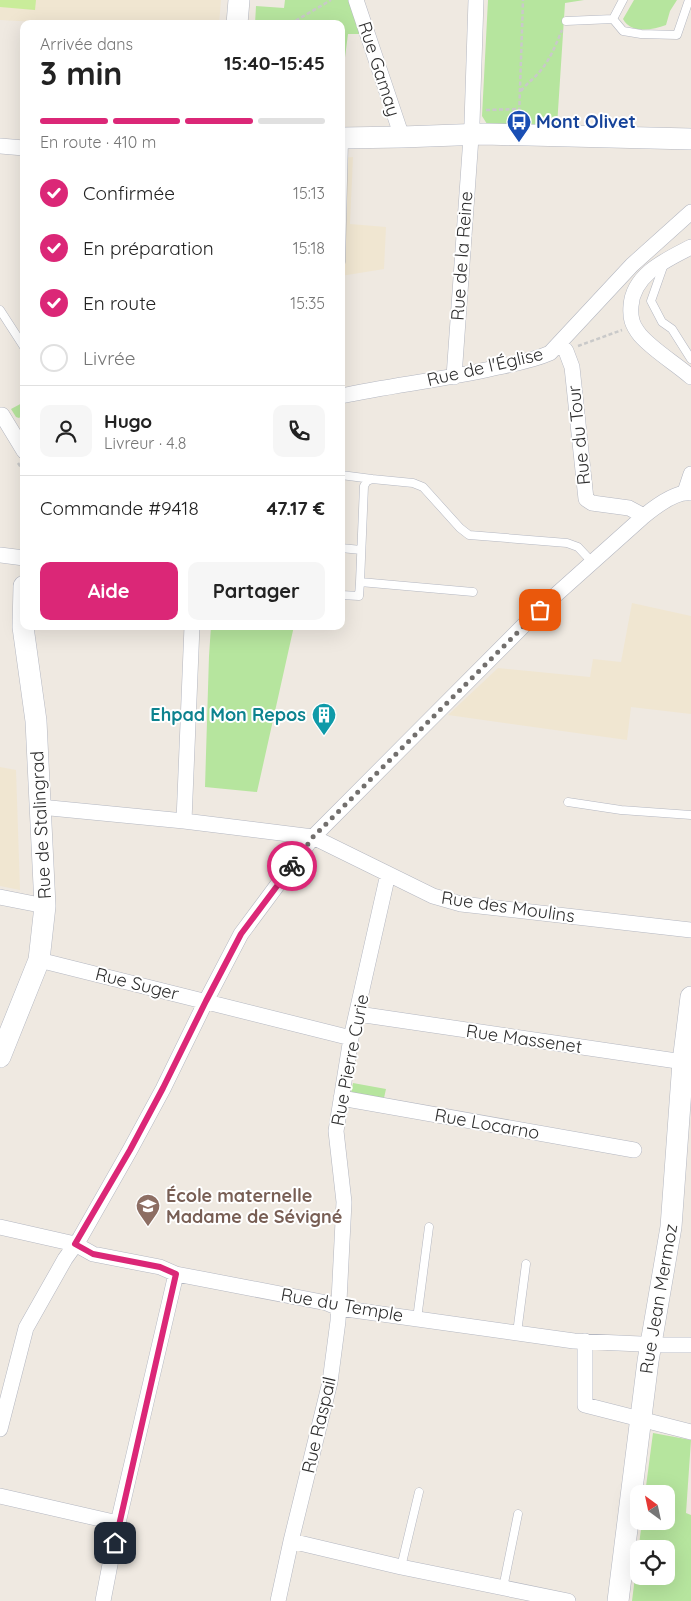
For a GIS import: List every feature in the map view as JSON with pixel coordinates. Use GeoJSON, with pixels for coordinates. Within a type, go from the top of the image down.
{"type":"FeatureCollection","features":[{"type":"Feature","properties":{"kind":"main road"},"geometry":{"type":"LineString","coordinates":[[237,20],[239,0]]}},
{"type":"Feature","properties":{"kind":"main road"},"geometry":{"type":"LineString","coordinates":[[345,138],[518,135],[691,139]]}},
{"type":"Feature","properties":{"kind":"main road","name":"Rue de Stalingrad"},"geometry":{"type":"LineString","coordinates":[[0,1057],[39,960],[45,906],[36,721],[23,630]]}},
{"type":"Feature","properties":{"kind":"main road","name":"Rue Jean Mermoz"},"geometry":{"type":"LineString","coordinates":[[618,1601],[651,1344],[671,1228],[687,1062],[691,997]]}},
{"type":"Feature","properties":{"kind":"street","name":"Rue Gamay"},"geometry":{"type":"LineString","coordinates":[[356,0],[402,137]]}},
{"type":"Feature","properties":{"kind":"street","name":"Rue de la Reine"},"geometry":{"type":"LineString","coordinates":[[454,377],[472,110],[476,0]]}},
{"type":"Feature","properties":{"kind":"street"},"geometry":{"type":"LineString","coordinates":[[0,146],[20,148]]}},
{"type":"Feature","properties":{"kind":"street","name":"Rue de l'Église"},"geometry":{"type":"LineString","coordinates":[[345,395],[454,377],[537,359],[563,347],[632,265],[691,212]]}},
{"type":"Feature","properties":{"kind":"street"},"geometry":{"type":"LineString","coordinates":[[691,247],[665,261],[640,280],[632,296],[630,318],[647,342],[691,377]]}},
{"type":"Feature","properties":{"kind":"street","name":"Rue du Tour"},"geometry":{"type":"LineString","coordinates":[[563,347],[572,367],[586,499],[592,503],[629,508],[644,516]]}},
{"type":"Feature","properties":{"kind":"street"},"geometry":{"type":"LineString","coordinates":[[4,420],[20,445]]}},
{"type":"Feature","properties":{"kind":"street"},"geometry":{"type":"LineString","coordinates":[[0,1429],[26,1328],[65,1258],[130,1150],[241,934],[313,837],[540,610],[592,562],[662,502],[688,493],[691,474]]}},
{"type":"Feature","properties":{"kind":"street"},"geometry":{"type":"LineString","coordinates":[[0,555],[20,558]]}},
{"type":"Feature","properties":{"kind":"street"},"geometry":{"type":"LineString","coordinates":[[184,821],[192,630]]}},
{"type":"Feature","properties":{"kind":"street","name":"Rue des Moulins"},"geometry":{"type":"LineString","coordinates":[[40,808],[184,821],[313,837],[434,896],[461,904],[691,930]]}},
{"type":"Feature","properties":{"kind":"street","name":"Rue Pierre Curie"},"geometry":{"type":"LineString","coordinates":[[339,1308],[344,1202],[336,1131],[351,1038],[358,1014],[388,874]]}},
{"type":"Feature","properties":{"kind":"street"},"geometry":{"type":"LineString","coordinates":[[0,897],[45,906]]}},
{"type":"Feature","properties":{"kind":"street","name":"Rue Suger"},"geometry":{"type":"LineString","coordinates":[[39,960],[351,1038]]}},
{"type":"Feature","properties":{"kind":"street","name":"Rue Massenet"},"geometry":{"type":"LineString","coordinates":[[358,1014],[687,1062]]}},
{"type":"Feature","properties":{"kind":"street","name":"Rue Locarno"},"geometry":{"type":"LineString","coordinates":[[341,1098],[634,1150]]}},
{"type":"Feature","properties":{"kind":"street","name":"Rue du Temple"},"geometry":{"type":"LineString","coordinates":[[0,1227],[75,1244],[93,1254],[160,1267],[176,1274],[327,1303],[339,1308],[585,1341],[691,1345]]}},
{"type":"Feature","properties":{"kind":"street"},"geometry":{"type":"LineString","coordinates":[[103,1601],[118,1523],[176,1274]]}},
{"type":"Feature","properties":{"kind":"street","name":"Rue Raspail"},"geometry":{"type":"LineString","coordinates":[[278,1601],[295,1542],[330,1382],[339,1308]]}},
{"type":"Feature","properties":{"kind":"street"},"geometry":{"type":"LineString","coordinates":[[585,1341],[585,1405],[691,1432]]}},
{"type":"Feature","properties":{"kind":"street"},"geometry":{"type":"LineString","coordinates":[[0,1496],[118,1523]]}},
{"type":"Feature","properties":{"kind":"street"},"geometry":{"type":"LineString","coordinates":[[295,1542],[402,1567],[568,1601]]}},
{"type":"Feature","properties":{"kind":"lane"},"geometry":{"type":"LineString","coordinates":[[613,19],[624,0]]}},
{"type":"Feature","properties":{"kind":"lane"},"geometry":{"type":"LineString","coordinates":[[613,19],[623,32],[677,35],[689,0]]}},
{"type":"Feature","properties":{"kind":"lane"},"geometry":{"type":"LineString","coordinates":[[566,21],[613,19]]}},
{"type":"Feature","properties":{"kind":"lane"},"geometry":{"type":"LineString","coordinates":[[665,261],[651,301],[662,322],[672,329],[691,359]]}},
{"type":"Feature","properties":{"kind":"lane"},"geometry":{"type":"LineString","coordinates":[[0,310],[20,341]]}},
{"type":"Feature","properties":{"kind":"lane"},"geometry":{"type":"LineString","coordinates":[[345,476],[413,483],[423,487],[460,528],[469,535],[567,543],[578,547],[592,562]]}},
{"type":"Feature","properties":{"kind":"lane"},"geometry":{"type":"LineString","coordinates":[[345,595],[359,596],[364,486],[367,481],[372,479]]}},
{"type":"Feature","properties":{"kind":"lane"},"geometry":{"type":"LineString","coordinates":[[345,548],[361,550]]}},
{"type":"Feature","properties":{"kind":"lane"},"geometry":{"type":"LineString","coordinates":[[360,582],[473,592]]}},
{"type":"Feature","properties":{"kind":"lane"},"geometry":{"type":"LineString","coordinates":[[568,802],[621,810],[691,814]]}},
{"type":"Feature","properties":{"kind":"lane"},"geometry":{"type":"LineString","coordinates":[[417,1319],[429,1227]]}},
{"type":"Feature","properties":{"kind":"lane"},"geometry":{"type":"LineString","coordinates":[[517,1333],[526,1264]]}},
{"type":"Feature","properties":{"kind":"lane"},"geometry":{"type":"LineString","coordinates":[[402,1567],[419,1492]]}},
{"type":"Feature","properties":{"kind":"lane"},"geometry":{"type":"LineString","coordinates":[[503,1588],[518,1514]]}},
{"type":"Feature","properties":{"kind":"path"},"geometry":{"type":"LineString","coordinates":[[297,20],[332,0]]}},
{"type":"Feature","properties":{"kind":"path"},"geometry":{"type":"LineString","coordinates":[[518,135],[523,0]]}},
{"type":"Feature","properties":{"kind":"path"},"geometry":{"type":"LineString","coordinates":[[520,92],[540,72],[552,54],[566,21]]}},
{"type":"Feature","properties":{"kind":"path"},"geometry":{"type":"LineString","coordinates":[[472,110],[519,109]]}},
{"type":"Feature","properties":{"kind":"path"},"geometry":{"type":"LineString","coordinates":[[563,347],[634,326]]}},
{"type":"Feature","properties":{"kind":"shaded area"},"geometry":{"type":"Polygon","coordinates":[[[0,0],[221,0],[219,20],[0,20],[0,0]]]}},
{"type":"Feature","properties":{"kind":"shaded area"},"geometry":{"type":"Polygon","coordinates":[[[353,157],[350,224],[386,227],[384,269],[345,275],[345,158],[353,157]]]}},
{"type":"Feature","properties":{"kind":"shaded area"},"geometry":{"type":"Polygon","coordinates":[[[632,603],[691,616],[691,714],[631,707],[627,740],[448,715],[498,668],[590,677],[593,659],[621,662],[632,603]]]}},
{"type":"Feature","properties":{"kind":"shaded area"},"geometry":{"type":"Polygon","coordinates":[[[0,767],[16,770],[20,890],[0,886],[0,767]]]}},
{"type":"Feature","properties":{"kind":"green space"},"geometry":{"type":"Polygon","coordinates":[[[0,0],[36,0],[35,10],[0,7],[0,0]]]}},
{"type":"Feature","properties":{"kind":"green space"},"geometry":{"type":"Polygon","coordinates":[[[285,0],[351,0],[364,34],[348,34],[345,58],[345,20],[255,20],[256,6],[284,8],[285,0]]]}},
{"type":"Feature","properties":{"kind":"green space"},"geometry":{"type":"Polygon","coordinates":[[[488,0],[584,0],[565,3],[557,126],[487,124],[482,116],[488,0]]]}},
{"type":"Feature","properties":{"kind":"green space"},"geometry":{"type":"Polygon","coordinates":[[[634,0],[677,0],[670,11],[666,25],[636,29],[627,24],[623,19],[634,0]]]}},
{"type":"Feature","properties":{"kind":"green space"},"geometry":{"type":"Polygon","coordinates":[[[20,404],[20,417],[16,417],[11,409],[20,404]]]}},
{"type":"Feature","properties":{"kind":"green space"},"geometry":{"type":"Polygon","coordinates":[[[211,630],[293,630],[257,792],[205,787],[211,630]]]}},
{"type":"Feature","properties":{"kind":"green space"},"geometry":{"type":"Polygon","coordinates":[[[353,1083],[386,1089],[384,1098],[351,1093],[353,1083]]]}},
{"type":"Feature","properties":{"kind":"green space"},"geometry":{"type":"Polygon","coordinates":[[[653,1433],[691,1440],[686,1513],[691,1515],[691,1601],[632,1601],[634,1585],[675,1585],[675,1540],[640,1540],[641,1530],[675,1530],[675,1485],[646,1485],[653,1433]]]}},
{"type":"Feature","properties":{"kind":"way so far"},"geometry":{"type":"LineString","coordinates":[[292,866],[313,837],[540,610]]}},
{"type":"Feature","properties":{"kind":"place","name":"Mont Olivet"},"geometry":{"type":"Point","coordinates":[519,143]}},
{"type":"Feature","properties":{"kind":"place","name":"Ehpad Mon Repos"},"geometry":{"type":"Point","coordinates":[324,736]}},
{"type":"Feature","properties":{"kind":"place","name":"École maternelle Madame de Sévigné"},"geometry":{"type":"Point","coordinates":[148,1227]}},
{"type":"Feature","properties":{"kind":"route"},"geometry":{"type":"LineString","coordinates":[[115,1543],[176,1274],[160,1267],[93,1254],[75,1244],[130,1150],[241,934],[292,866]]}}]}
